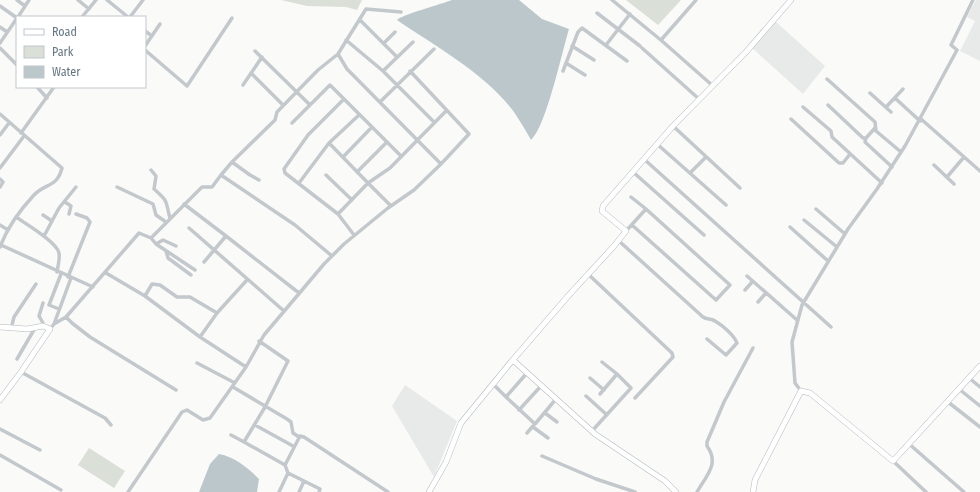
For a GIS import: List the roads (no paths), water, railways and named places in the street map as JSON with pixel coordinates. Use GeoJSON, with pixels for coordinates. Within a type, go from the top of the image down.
{"type":"FeatureCollection","features":[{"type":"Feature","properties":{"kind":"street"},"geometry":{"type":"LineString","coordinates":[[17,0],[25,6]]}},
{"type":"Feature","properties":{"kind":"street"},"geometry":{"type":"LineString","coordinates":[[18,16],[29,0]]}},
{"type":"Feature","properties":{"kind":"street"},"geometry":{"type":"LineString","coordinates":[[78,0],[88,9]]}},
{"type":"Feature","properties":{"kind":"street"},"geometry":{"type":"LineString","coordinates":[[83,16],[96,0]]}},
{"type":"Feature","properties":{"kind":"street"},"geometry":{"type":"LineString","coordinates":[[107,0],[128,16]]}},
{"type":"Feature","properties":{"kind":"street"},"geometry":{"type":"LineString","coordinates":[[130,16],[143,0]]}},
{"type":"Feature","properties":{"kind":"street"},"geometry":{"type":"LineString","coordinates":[[612,0],[661,40],[713,86]]}},
{"type":"Feature","properties":{"kind":"street"},"geometry":{"type":"LineString","coordinates":[[661,40],[696,0]]}},
{"type":"Feature","properties":{"kind":"street"},"geometry":{"type":"LineString","coordinates":[[626,231],[602,211],[603,206],[673,126],[746,52],[791,0]]}},
{"type":"Feature","properties":{"kind":"street"},"geometry":{"type":"LineString","coordinates":[[924,491],[893,461],[810,393],[801,391],[795,383],[792,342],[796,320],[804,301],[828,260],[892,167],[921,120],[932,94],[957,50],[951,45],[973,0]]}},
{"type":"Feature","properties":{"kind":"street"},"geometry":{"type":"LineString","coordinates":[[0,6],[16,17]]}},
{"type":"Feature","properties":{"kind":"street"},"geometry":{"type":"LineString","coordinates":[[151,238],[202,187],[212,187],[232,162],[275,120],[277,112],[283,105],[318,70],[338,54],[366,9],[401,12]]}},
{"type":"Feature","properties":{"kind":"street"},"geometry":{"type":"LineString","coordinates":[[597,13],[641,47],[699,99]]}},
{"type":"Feature","properties":{"kind":"street"},"geometry":{"type":"LineString","coordinates":[[606,45],[630,14]]}},
{"type":"Feature","properties":{"kind":"street"},"geometry":{"type":"LineString","coordinates":[[146,51],[187,86],[232,18]]}},
{"type":"Feature","properties":{"kind":"street"},"geometry":{"type":"LineString","coordinates":[[0,43],[16,19]]}},
{"type":"Feature","properties":{"kind":"street"},"geometry":{"type":"LineString","coordinates":[[360,20],[397,57]]}},
{"type":"Feature","properties":{"kind":"street"},"geometry":{"type":"LineString","coordinates":[[146,45],[160,24]]}},
{"type":"Feature","properties":{"kind":"street"},"geometry":{"type":"LineString","coordinates":[[0,27],[7,32]]}},
{"type":"Feature","properties":{"kind":"street"},"geometry":{"type":"LineString","coordinates":[[563,71],[578,32],[582,28],[627,61]]}},
{"type":"Feature","properties":{"kind":"street"},"geometry":{"type":"LineString","coordinates":[[146,32],[152,36]]}},
{"type":"Feature","properties":{"kind":"street"},"geometry":{"type":"LineString","coordinates":[[384,43],[395,32]]}},
{"type":"Feature","properties":{"kind":"street"},"geometry":{"type":"LineString","coordinates":[[346,40],[383,71],[434,122]]}},
{"type":"Feature","properties":{"kind":"street"},"geometry":{"type":"LineString","coordinates":[[383,71],[413,42]]}},
{"type":"Feature","properties":{"kind":"street"},"geometry":{"type":"LineString","coordinates":[[572,46],[594,60]]}},
{"type":"Feature","properties":{"kind":"street"},"geometry":{"type":"LineString","coordinates":[[0,48],[16,63]]}},
{"type":"Feature","properties":{"kind":"street"},"geometry":{"type":"LineString","coordinates":[[380,102],[434,49]]}},
{"type":"Feature","properties":{"kind":"street"},"geometry":{"type":"LineString","coordinates":[[255,51],[310,105]]}},
{"type":"Feature","properties":{"kind":"street"},"geometry":{"type":"LineString","coordinates":[[338,54],[347,69],[441,164]]}},
{"type":"Feature","properties":{"kind":"street"},"geometry":{"type":"LineString","coordinates":[[243,84],[262,57]]}},
{"type":"Feature","properties":{"kind":"street"},"geometry":{"type":"LineString","coordinates":[[566,63],[585,76]]}},
{"type":"Feature","properties":{"kind":"street"},"geometry":{"type":"LineString","coordinates":[[128,492],[182,412],[186,410],[191,411],[203,420],[207,420],[246,368],[259,341],[299,292],[332,256],[354,235],[414,190],[469,134],[410,72]]}},
{"type":"Feature","properties":{"kind":"street"},"geometry":{"type":"LineString","coordinates":[[251,74],[283,105]]}},
{"type":"Feature","properties":{"kind":"street"},"geometry":{"type":"LineString","coordinates":[[827,79],[875,122],[876,131],[901,152]]}},
{"type":"Feature","properties":{"kind":"street"},"geometry":{"type":"LineString","coordinates":[[292,123],[330,85],[401,156]]}},
{"type":"Feature","properties":{"kind":"street"},"geometry":{"type":"LineString","coordinates":[[38,88],[47,98]]}},
{"type":"Feature","properties":{"kind":"street"},"geometry":{"type":"LineString","coordinates":[[0,168],[53,88]]}},
{"type":"Feature","properties":{"kind":"street"},"geometry":{"type":"LineString","coordinates":[[886,107],[903,90]]}},
{"type":"Feature","properties":{"kind":"street"},"geometry":{"type":"LineString","coordinates":[[870,93],[891,112]]}},
{"type":"Feature","properties":{"kind":"street"},"geometry":{"type":"LineString","coordinates":[[895,98],[980,171]]}},
{"type":"Feature","properties":{"kind":"street"},"geometry":{"type":"LineString","coordinates":[[344,99],[308,135],[284,168],[286,173],[338,214],[354,235]]}},
{"type":"Feature","properties":{"kind":"street"},"geometry":{"type":"LineString","coordinates":[[828,105],[866,138],[865,142],[870,148],[892,167]]}},
{"type":"Feature","properties":{"kind":"street"},"geometry":{"type":"LineString","coordinates":[[803,107],[831,130],[832,138],[882,182]]}},
{"type":"Feature","properties":{"kind":"street"},"geometry":{"type":"LineString","coordinates":[[338,214],[368,183],[384,174],[446,111]]}},
{"type":"Feature","properties":{"kind":"street"},"geometry":{"type":"LineString","coordinates":[[0,114],[62,168],[56,182],[35,194],[16,217],[0,246],[93,287]]}},
{"type":"Feature","properties":{"kind":"street"},"geometry":{"type":"LineString","coordinates":[[300,183],[329,143],[359,115]]}},
{"type":"Feature","properties":{"kind":"street"},"geometry":{"type":"LineString","coordinates":[[791,119],[839,163],[842,163],[850,154]]}},
{"type":"Feature","properties":{"kind":"street"},"geometry":{"type":"LineString","coordinates":[[0,134],[9,123]]}},
{"type":"Feature","properties":{"kind":"street"},"geometry":{"type":"LineString","coordinates":[[673,126],[740,188]]}},
{"type":"Feature","properties":{"kind":"street"},"geometry":{"type":"LineString","coordinates":[[343,157],[372,127]]}},
{"type":"Feature","properties":{"kind":"street"},"geometry":{"type":"LineString","coordinates":[[866,138],[876,128]]}},
{"type":"Feature","properties":{"kind":"street"},"geometry":{"type":"LineString","coordinates":[[357,172],[387,142]]}},
{"type":"Feature","properties":{"kind":"street"},"geometry":{"type":"LineString","coordinates":[[329,143],[391,206]]}},
{"type":"Feature","properties":{"kind":"street"},"geometry":{"type":"LineString","coordinates":[[657,144],[726,205]]}},
{"type":"Feature","properties":{"kind":"street"},"geometry":{"type":"LineString","coordinates":[[690,173],[706,157]]}},
{"type":"Feature","properties":{"kind":"street"},"geometry":{"type":"LineString","coordinates":[[947,177],[964,157]]}},
{"type":"Feature","properties":{"kind":"street"},"geometry":{"type":"LineString","coordinates":[[644,160],[804,301],[831,327]]}},
{"type":"Feature","properties":{"kind":"street"},"geometry":{"type":"LineString","coordinates":[[232,162],[259,180]]}},
{"type":"Feature","properties":{"kind":"street"},"geometry":{"type":"LineString","coordinates":[[934,165],[954,184]]}},
{"type":"Feature","properties":{"kind":"street"},"geometry":{"type":"LineString","coordinates":[[151,170],[156,176],[154,190],[165,199],[170,211],[170,218]]}},
{"type":"Feature","properties":{"kind":"street"},"geometry":{"type":"LineString","coordinates":[[633,172],[704,235]]}},
{"type":"Feature","properties":{"kind":"street"},"geometry":{"type":"LineString","coordinates":[[221,175],[294,225],[332,256]]}},
{"type":"Feature","properties":{"kind":"street"},"geometry":{"type":"LineString","coordinates":[[326,175],[352,200]]}},
{"type":"Feature","properties":{"kind":"street"},"geometry":{"type":"LineString","coordinates":[[0,180],[3,182],[0,187]]}},
{"type":"Feature","properties":{"kind":"street"},"geometry":{"type":"LineString","coordinates":[[44,236],[59,208],[76,187]]}},
{"type":"Feature","properties":{"kind":"street"},"geometry":{"type":"LineString","coordinates":[[117,187],[153,204],[156,215],[166,222]]}},
{"type":"Feature","properties":{"kind":"street"},"geometry":{"type":"LineString","coordinates":[[631,197],[730,284],[718,300],[632,225]]}},
{"type":"Feature","properties":{"kind":"street"},"geometry":{"type":"LineString","coordinates":[[65,202],[71,206],[69,214]]}},
{"type":"Feature","properties":{"kind":"street"},"geometry":{"type":"LineString","coordinates":[[184,204],[299,292]]}},
{"type":"Feature","properties":{"kind":"street"},"geometry":{"type":"LineString","coordinates":[[429,492],[446,462],[461,423],[511,362],[646,209]]}},
{"type":"Feature","properties":{"kind":"street"},"geometry":{"type":"LineString","coordinates":[[816,209],[845,234]]}},
{"type":"Feature","properties":{"kind":"street"},"geometry":{"type":"LineString","coordinates":[[54,324],[90,222],[87,218],[76,214]]}},
{"type":"Feature","properties":{"kind":"street"},"geometry":{"type":"LineString","coordinates":[[42,215],[52,221]]}},
{"type":"Feature","properties":{"kind":"street"},"geometry":{"type":"LineString","coordinates":[[16,217],[44,236],[60,254],[57,272]]}},
{"type":"Feature","properties":{"kind":"street"},"geometry":{"type":"LineString","coordinates":[[804,220],[837,248]]}},
{"type":"Feature","properties":{"kind":"street"},"geometry":{"type":"LineString","coordinates":[[0,225],[8,230]]}},
{"type":"Feature","properties":{"kind":"street"},"geometry":{"type":"LineString","coordinates":[[790,227],[828,260]]}},
{"type":"Feature","properties":{"kind":"street"},"geometry":{"type":"LineString","coordinates":[[189,228],[215,249],[247,280],[284,310]]}},
{"type":"Feature","properties":{"kind":"street"},"geometry":{"type":"LineString","coordinates":[[0,400],[21,372],[50,328],[66,317],[106,273],[139,233],[151,238],[156,244],[195,270]]}},
{"type":"Feature","properties":{"kind":"street"},"geometry":{"type":"LineString","coordinates":[[204,262],[226,236]]}},
{"type":"Feature","properties":{"kind":"street"},"geometry":{"type":"LineString","coordinates":[[156,244],[163,240],[176,246]]}},
{"type":"Feature","properties":{"kind":"street"},"geometry":{"type":"LineString","coordinates":[[619,241],[703,317],[706,319],[713,319],[733,337],[737,343],[726,355],[707,339]]}},
{"type":"Feature","properties":{"kind":"street"},"geometry":{"type":"LineString","coordinates":[[166,251],[168,258],[191,275]]}},
{"type":"Feature","properties":{"kind":"street"},"geometry":{"type":"LineString","coordinates":[[106,273],[145,296],[200,337],[246,368]]}},
{"type":"Feature","properties":{"kind":"street"},"geometry":{"type":"LineString","coordinates":[[59,309],[50,305],[61,274]]}},
{"type":"Feature","properties":{"kind":"street"},"geometry":{"type":"LineString","coordinates":[[588,274],[672,353],[674,358],[635,398]]}},
{"type":"Feature","properties":{"kind":"street"},"geometry":{"type":"LineString","coordinates":[[747,276],[796,320]]}},
{"type":"Feature","properties":{"kind":"street"},"geometry":{"type":"LineString","coordinates":[[200,337],[216,313],[247,280]]}},
{"type":"Feature","properties":{"kind":"street"},"geometry":{"type":"LineString","coordinates":[[744,290],[753,281]]}},
{"type":"Feature","properties":{"kind":"street"},"geometry":{"type":"LineString","coordinates":[[11,328],[14,317],[36,284]]}},
{"type":"Feature","properties":{"kind":"street"},"geometry":{"type":"LineString","coordinates":[[145,296],[152,284],[160,285],[177,297],[190,297],[216,313]]}},
{"type":"Feature","properties":{"kind":"street"},"geometry":{"type":"LineString","coordinates":[[758,302],[766,293]]}},
{"type":"Feature","properties":{"kind":"street"},"geometry":{"type":"LineString","coordinates":[[43,303],[39,316],[43,326]]}},
{"type":"Feature","properties":{"kind":"street"},"geometry":{"type":"LineString","coordinates":[[66,317],[90,337],[176,390]]}},
{"type":"Feature","properties":{"kind":"street"},"geometry":{"type":"LineString","coordinates":[[0,327],[35,328],[43,326],[50,328]]}},
{"type":"Feature","properties":{"kind":"street"},"geometry":{"type":"LineString","coordinates":[[17,359],[35,328]]}},
{"type":"Feature","properties":{"kind":"street"},"geometry":{"type":"LineString","coordinates":[[244,442],[266,407],[288,361],[259,341]]}},
{"type":"Feature","properties":{"kind":"street"},"geometry":{"type":"LineString","coordinates":[[697,492],[713,464],[712,454],[706,446],[707,442],[724,402],[753,348]]}},
{"type":"Feature","properties":{"kind":"street"},"geometry":{"type":"LineString","coordinates":[[511,362],[514,361],[518,364],[592,431],[665,481],[676,492]]}},
{"type":"Feature","properties":{"kind":"street"},"geometry":{"type":"LineString","coordinates":[[602,362],[617,374],[638,395]]}},
{"type":"Feature","properties":{"kind":"street"},"geometry":{"type":"LineString","coordinates":[[197,363],[235,383]]}},
{"type":"Feature","properties":{"kind":"street"},"geometry":{"type":"LineString","coordinates":[[893,461],[908,443],[979,368]]}},
{"type":"Feature","properties":{"kind":"street"},"geometry":{"type":"LineString","coordinates":[[21,372],[105,418],[111,425]]}},
{"type":"Feature","properties":{"kind":"street"},"geometry":{"type":"LineString","coordinates":[[506,398],[527,373]]}},
{"type":"Feature","properties":{"kind":"street"},"geometry":{"type":"LineString","coordinates":[[600,394],[617,374]]}},
{"type":"Feature","properties":{"kind":"street"},"geometry":{"type":"LineString","coordinates":[[590,378],[604,390]]}},
{"type":"Feature","properties":{"kind":"street"},"geometry":{"type":"LineString","coordinates":[[969,378],[980,387]]}},
{"type":"Feature","properties":{"kind":"street"},"geometry":{"type":"LineString","coordinates":[[493,384],[534,426],[548,438]]}},
{"type":"Feature","properties":{"kind":"street"},"geometry":{"type":"LineString","coordinates":[[519,410],[541,386]]}},
{"type":"Feature","properties":{"kind":"street"},"geometry":{"type":"LineString","coordinates":[[233,387],[291,422],[293,433],[299,437],[304,436],[388,492]]}},
{"type":"Feature","properties":{"kind":"street"},"geometry":{"type":"LineString","coordinates":[[592,431],[631,388]]}},
{"type":"Feature","properties":{"kind":"street"},"geometry":{"type":"LineString","coordinates":[[960,389],[980,406]]}},
{"type":"Feature","properties":{"kind":"street"},"geometry":{"type":"LineString","coordinates":[[753,492],[755,480],[801,391]]}},
{"type":"Feature","properties":{"kind":"street"},"geometry":{"type":"LineString","coordinates":[[586,396],[607,415]]}},
{"type":"Feature","properties":{"kind":"street"},"geometry":{"type":"LineString","coordinates":[[527,433],[556,399]]}},
{"type":"Feature","properties":{"kind":"street"},"geometry":{"type":"LineString","coordinates":[[948,402],[980,427]]}},
{"type":"Feature","properties":{"kind":"street"},"geometry":{"type":"LineString","coordinates":[[544,413],[557,422]]}},
{"type":"Feature","properties":{"kind":"street"},"geometry":{"type":"LineString","coordinates":[[255,424],[293,446]]}},
{"type":"Feature","properties":{"kind":"street"},"geometry":{"type":"LineString","coordinates":[[0,429],[40,450]]}},
{"type":"Feature","properties":{"kind":"street"},"geometry":{"type":"LineString","coordinates":[[231,435],[285,465],[288,473],[320,489],[318,492]]}},
{"type":"Feature","properties":{"kind":"street"},"geometry":{"type":"LineString","coordinates":[[285,465],[293,446],[299,437]]}},
{"type":"Feature","properties":{"kind":"street"},"geometry":{"type":"LineString","coordinates":[[908,443],[964,492]]}},
{"type":"Feature","properties":{"kind":"street"},"geometry":{"type":"LineString","coordinates":[[0,455],[61,490]]}},
{"type":"Feature","properties":{"kind":"street"},"geometry":{"type":"LineString","coordinates":[[542,456],[635,492]]}},
{"type":"Feature","properties":{"kind":"street"},"geometry":{"type":"LineString","coordinates":[[279,492],[288,473]]}},
{"type":"Feature","properties":{"kind":"street"},"geometry":{"type":"LineString","coordinates":[[299,492],[304,481]]}},
{"type":"Feature","properties":{"kind":"water"},"geometry":{"type":"Polygon","coordinates":[[[452,0],[519,0],[542,19],[569,29],[548,105],[537,132],[531,140],[514,112],[489,85],[475,73],[397,20],[452,0]]]}},
{"type":"Feature","properties":{"kind":"water"},"geometry":{"type":"Polygon","coordinates":[[[219,454],[225,455],[241,464],[259,479],[257,492],[199,492],[210,464],[219,454]]]}}]}
